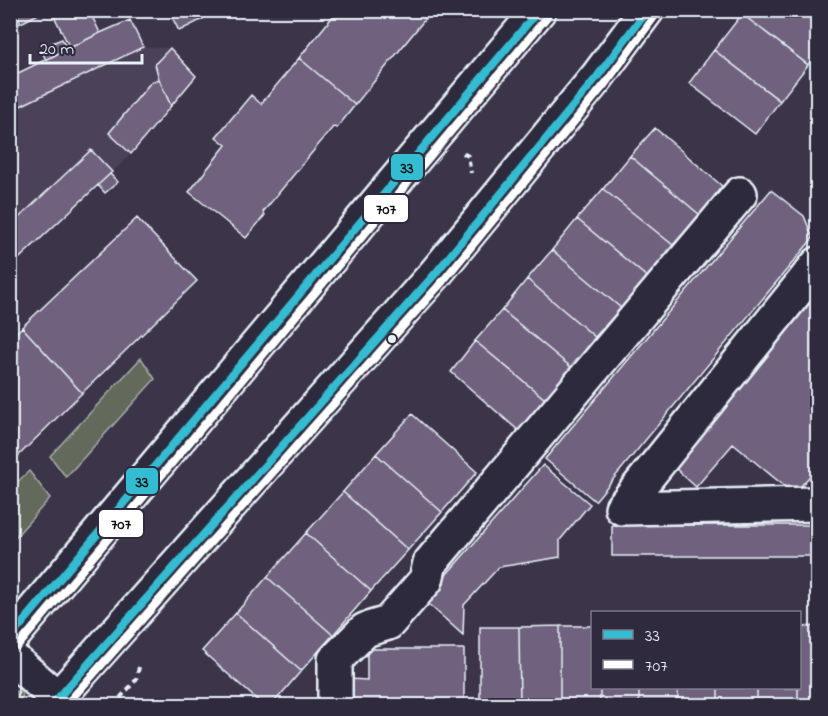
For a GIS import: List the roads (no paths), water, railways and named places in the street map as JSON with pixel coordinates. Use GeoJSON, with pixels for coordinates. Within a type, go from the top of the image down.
{"type":"FeatureCollection","features":[{"type":"Feature","properties":{"kind":"street"},"geometry":{"type":"LineString","coordinates":[[10,639],[539,10]]}},
{"type":"Feature","properties":{"kind":"street"},"geometry":{"type":"LineString","coordinates":[[10,657],[59,703],[435,274],[597,77],[647,10]]}},
{"type":"Feature","properties":{"kind":"street"},"geometry":{"type":"LineString","coordinates":[[335,705],[336,660],[365,630],[388,623],[426,580],[430,563],[740,194]]}},
{"type":"Feature","properties":{"kind":"street"},"geometry":{"type":"LineString","coordinates":[[818,264],[621,508],[818,504]]}}]}
